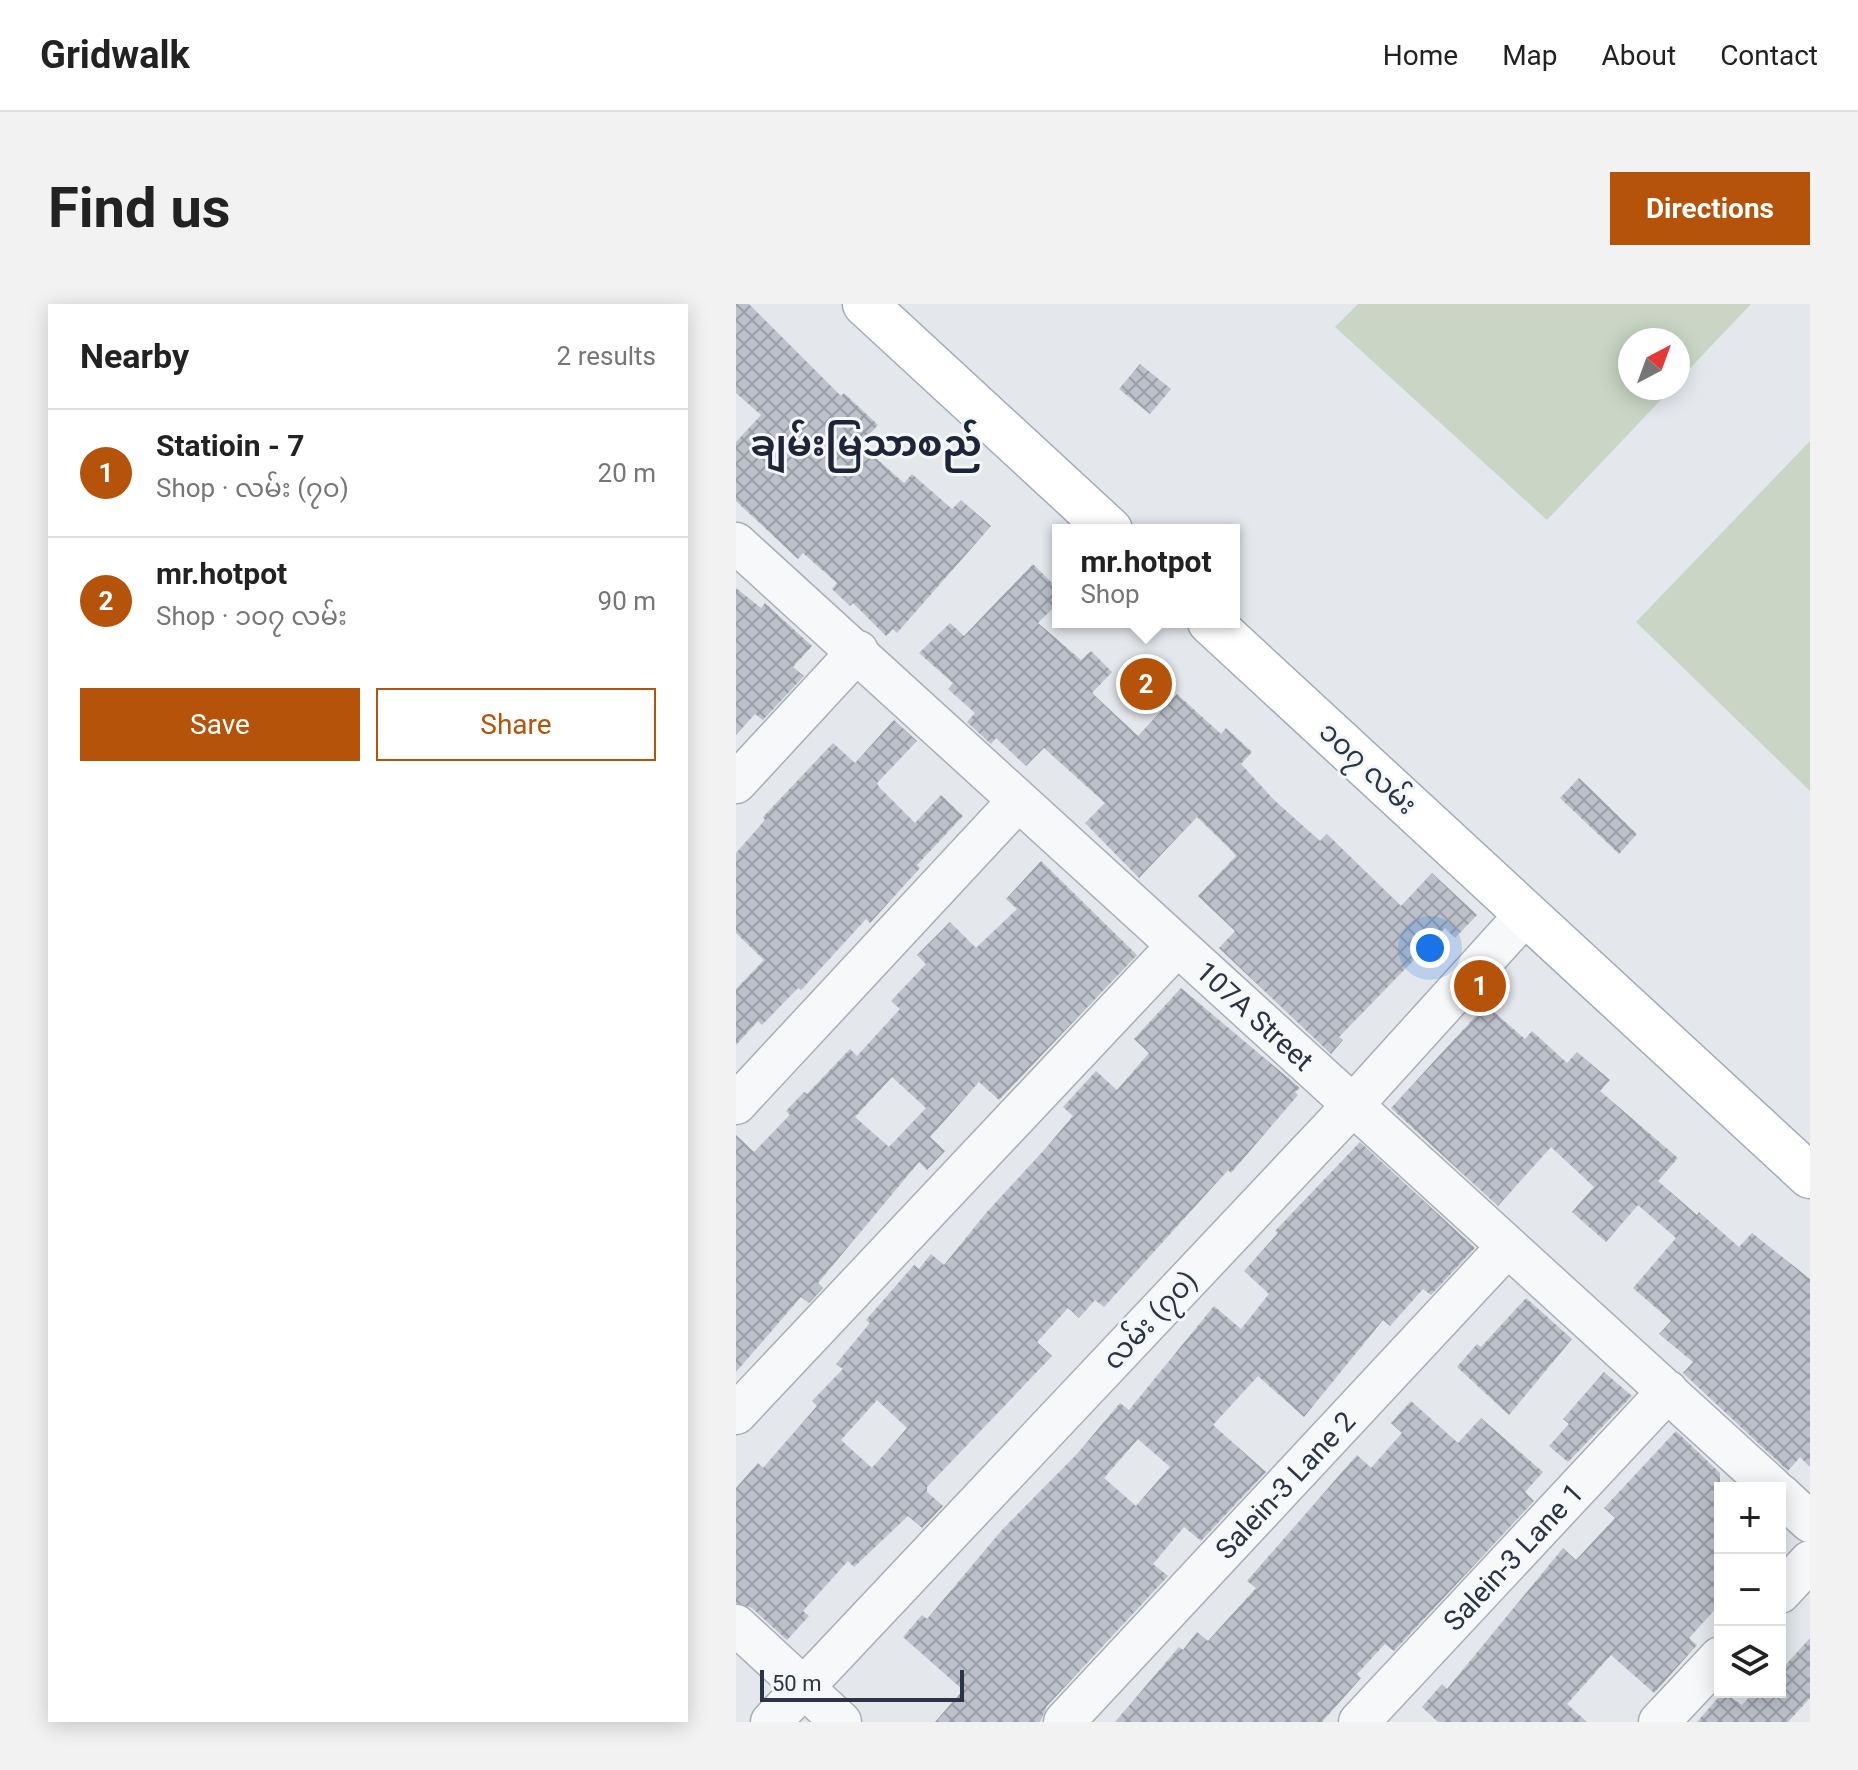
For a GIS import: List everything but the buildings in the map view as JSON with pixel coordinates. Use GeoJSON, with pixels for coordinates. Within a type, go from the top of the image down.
{"type":"FeatureCollection","features":[{"type":"Feature","properties":{"kind":"main road"},"geometry":{"type":"LineString","coordinates":[[865,304],[1103,524]]}},
{"type":"Feature","properties":{"kind":"main road","name":"၁၀၇ လမ်း"},"geometry":{"type":"LineString","coordinates":[[1216,628],[1810,1176]]}},
{"type":"Feature","properties":{"kind":"street","name":"107A Street"},"geometry":{"type":"LineString","coordinates":[[736,543],[1767,1482]]}},
{"type":"Feature","properties":{"kind":"street"},"geometry":{"type":"LineString","coordinates":[[736,783],[858,651]]}},
{"type":"Feature","properties":{"kind":"street"},"geometry":{"type":"LineString","coordinates":[[736,1104],[1018,801]]}},
{"type":"Feature","properties":{"kind":"street","name":"လမ်း (၇၀)"},"geometry":{"type":"LineString","coordinates":[[771,1722],[1352,1106],[1526,914]]}},
{"type":"Feature","properties":{"kind":"street"},"geometry":{"type":"LineString","coordinates":[[736,1414],[1176,947]]}},
{"type":"Feature","properties":{"kind":"street","name":"Salein-3 Lane 2"},"geometry":{"type":"LineString","coordinates":[[1064,1722],[1507,1247]]}},
{"type":"Feature","properties":{"kind":"street","name":"Salein-3 Lane 1"},"geometry":{"type":"LineString","coordinates":[[1359,1722],[1668,1391]]}},
{"type":"Feature","properties":{"kind":"street"},"geometry":{"type":"LineString","coordinates":[[1786,1500],[1810,1522]]}},
{"type":"Feature","properties":{"kind":"street"},"geometry":{"type":"LineString","coordinates":[[1786,1587],[1810,1561]]}},
{"type":"Feature","properties":{"kind":"street"},"geometry":{"type":"LineString","coordinates":[[736,1625],[841,1722]]}},
{"type":"Feature","properties":{"kind":"street"},"geometry":{"type":"LineString","coordinates":[[1659,1722],[1714,1663]]}},
{"type":"Feature","properties":{"kind":"green space"},"geometry":{"type":"Polygon","coordinates":[[[1358,304],[1751,304],[1690,368],[1690,328],[1618,328],[1618,400],[1661,400],[1547,520],[1335,327],[1358,304]]]}},
{"type":"Feature","properties":{"kind":"green space"},"geometry":{"type":"Polygon","coordinates":[[[1810,441],[1810,791],[1636,622],[1810,441]]]}},
{"type":"Feature","properties":{"kind":"place","name":"mr.hotpot"},"geometry":{"type":"Point","coordinates":[1146,684]}},
{"type":"Feature","properties":{"kind":"place","name":"Statioin - 7"},"geometry":{"type":"Point","coordinates":[1480,986]}},
{"type":"Feature","properties":{"kind":"district","name":"ချမ်းမြသာစည်"},"geometry":{"type":"Point","coordinates":[866,444]}}]}
